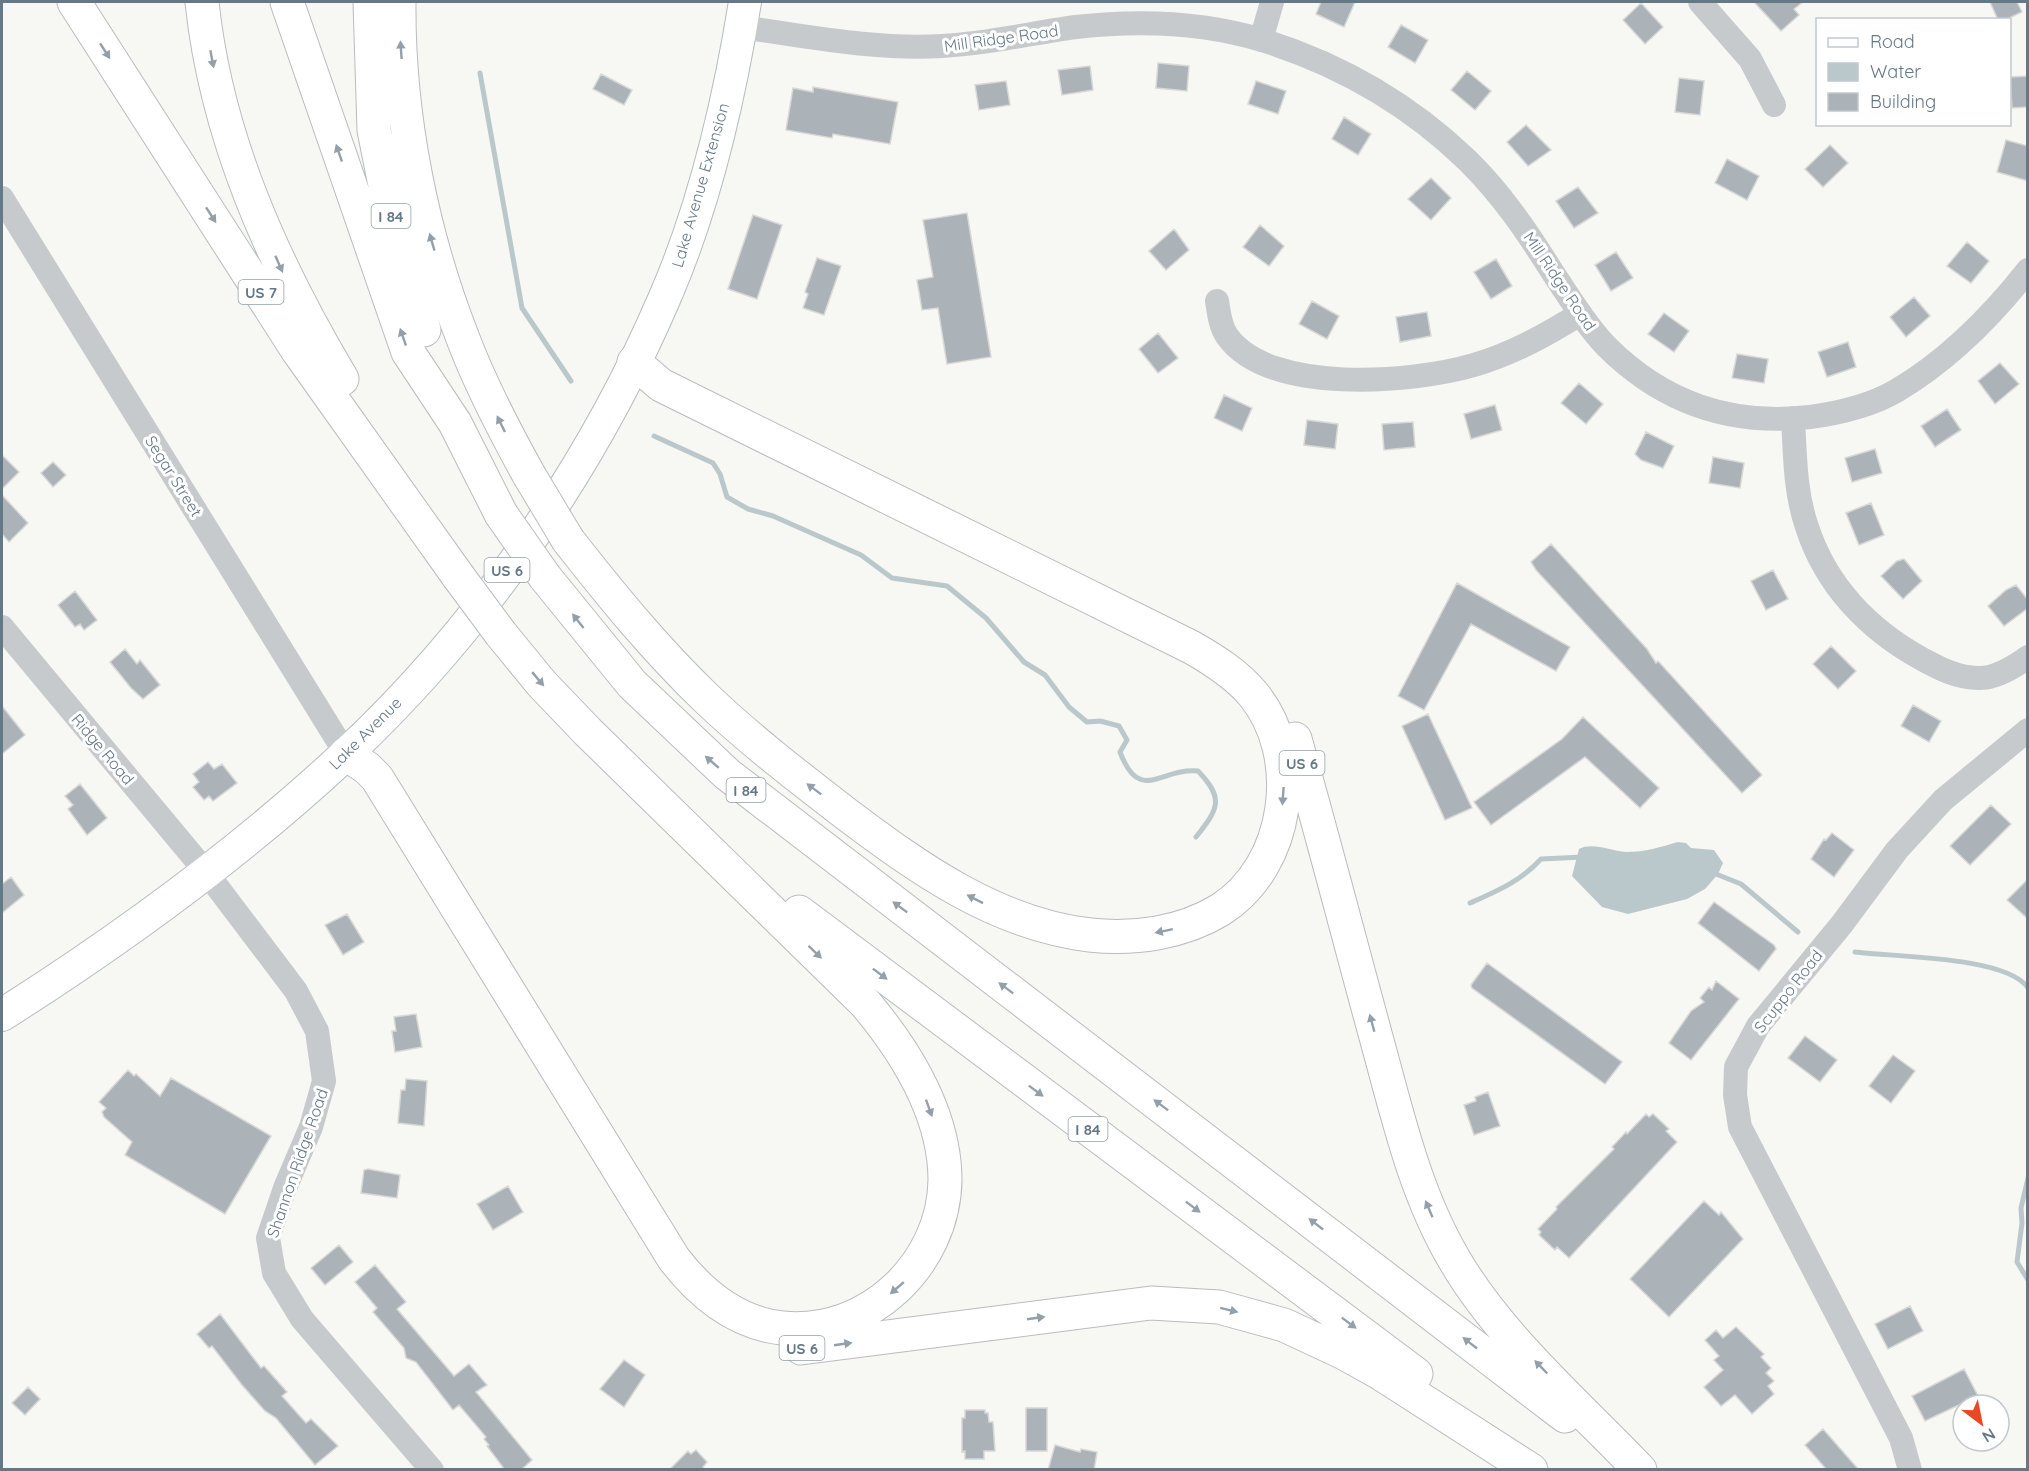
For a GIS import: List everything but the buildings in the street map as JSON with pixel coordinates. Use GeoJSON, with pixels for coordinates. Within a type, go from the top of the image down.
{"type":"FeatureCollection","features":[{"type":"Feature","properties":{"kind":"highway","name":"US 7"},"geometry":{"type":"LineString","coordinates":[[74,2],[298,351],[459,576]]}},
{"type":"Feature","properties":{"kind":"highway","name":"I 84"},"geometry":{"type":"LineString","coordinates":[[202,2],[218,87],[236,154],[272,248],[318,338],[459,576],[501,634],[542,684],[639,779],[743,868],[873,968],[1544,1470]]}},
{"type":"Feature","properties":{"kind":"highway"},"geometry":{"type":"LineString","coordinates":[[287,2],[408,352],[455,423]]}},
{"type":"Feature","properties":{"kind":"highway","name":"I 84"},"geometry":{"type":"LineString","coordinates":[[369,2],[374,130],[393,225],[455,423],[501,514],[545,577],[632,684],[704,755],[748,792],[1253,1175],[1632,1470]]}},
{"type":"Feature","properties":{"kind":"highway"},"geometry":{"type":"LineString","coordinates":[[399,2],[403,82],[412,150],[425,214],[461,335],[486,392],[528,476],[568,540],[612,597],[657,649],[705,697],[752,739],[885,843],[921,868],[994,908],[1059,930],[1092,935],[1130,936],[1163,932],[1194,923],[1222,908],[1248,886],[1265,861],[1278,830],[1284,800],[1284,773],[1279,744],[1269,718],[1255,696],[1237,677],[1191,647],[661,385],[634,362]]}},
{"type":"Feature","properties":{"kind":"highway","name":"US 6"},"geometry":{"type":"LineString","coordinates":[[634,362],[668,369],[1199,631],[1249,664],[1269,685],[1285,711],[1295,740],[1402,1134],[1432,1216],[1454,1259],[1478,1296],[1507,1332],[1640,1470]]}},
{"type":"Feature","properties":{"kind":"highway"},"geometry":{"type":"LineString","coordinates":[[346,754],[377,778],[668,1249],[690,1279],[707,1296],[729,1310],[754,1321],[782,1328],[811,1328],[862,1313],[884,1299],[905,1281],[923,1257],[934,1233],[942,1206],[945,1180],[943,1155],[927,1101],[901,1050],[866,1004],[639,779]]}},
{"type":"Feature","properties":{"kind":"highway","name":"US 6"},"geometry":{"type":"LineString","coordinates":[[346,754],[359,787],[659,1269],[696,1310],[720,1326],[747,1340],[780,1348],[812,1348],[1151,1303],[1219,1307],[1284,1325],[1344,1353],[1380,1373],[1531,1470]]}},
{"type":"Feature","properties":{"kind":"main road","name":"Lake Avenue Extension"},"geometry":{"type":"LineString","coordinates":[[634,362],[665,297],[692,222],[717,134],[743,14]]}},
{"type":"Feature","properties":{"kind":"main road","name":"Lake Avenue"},"geometry":{"type":"LineString","coordinates":[[2,1015],[104,948],[206,872],[346,754],[429,667],[511,565],[579,462],[634,362]]}},
{"type":"Feature","properties":{"kind":"street"},"geometry":{"type":"LineString","coordinates":[[1261,40],[1272,2]]}},
{"type":"Feature","properties":{"kind":"street"},"geometry":{"type":"LineString","coordinates":[[1700,2],[1750,59],[1774,105]]}},
{"type":"Feature","properties":{"kind":"street","name":"Mill Ridge Road"},"geometry":{"type":"LineString","coordinates":[[743,14],[874,44],[927,47],[1126,23],[1175,24],[1261,40],[1349,74],[1394,100],[1433,128],[1470,162],[1502,199],[1580,314],[1605,345],[1661,390],[1694,405],[1728,415],[1761,420],[1793,418],[1859,408],[1894,392],[1932,366],[1969,334],[2004,301],[2028,270]]}},
{"type":"Feature","properties":{"kind":"street","name":"Segar Street"},"geometry":{"type":"LineString","coordinates":[[2,198],[346,754]]}},
{"type":"Feature","properties":{"kind":"street"},"geometry":{"type":"LineString","coordinates":[[1217,301],[1220,320],[1226,334],[1251,358],[1311,375],[1351,381],[1401,379],[1474,365],[1542,337],[1580,314]]}},
{"type":"Feature","properties":{"kind":"street"},"geometry":{"type":"LineString","coordinates":[[1793,418],[1796,468],[1807,527],[1833,581],[1874,627],[1896,644],[1958,676],[1980,678],[2002,673],[2028,657]]}},
{"type":"Feature","properties":{"kind":"street","name":"Ridge Road"},"geometry":{"type":"LineString","coordinates":[[2,627],[206,872]]}},
{"type":"Feature","properties":{"kind":"street","name":"Scuppo Road"},"geometry":{"type":"LineString","coordinates":[[1910,1470],[1901,1438],[1740,1127],[1734,1095],[1736,1067],[1758,1026],[1842,924],[1897,850],[1943,800],[2028,730]]}},
{"type":"Feature","properties":{"kind":"street","name":"Shannon Ridge Road"},"geometry":{"type":"LineString","coordinates":[[206,872],[296,991],[317,1031],[324,1081],[311,1127],[285,1188],[268,1239],[274,1273],[302,1319],[432,1470]]}},
{"type":"Feature","properties":{"kind":"water"},"geometry":{"type":"Polygon","coordinates":[[[1678,842],[1686,843],[1691,848],[1714,850],[1723,863],[1718,874],[1705,889],[1687,899],[1628,914],[1602,907],[1572,876],[1579,849],[1584,847],[1633,852],[1678,842]]]}},
{"type":"Feature","properties":{"kind":"waterway"},"geometry":{"type":"LineString","coordinates":[[480,73],[522,308],[571,381]]}},
{"type":"Feature","properties":{"kind":"waterway"},"geometry":{"type":"LineString","coordinates":[[654,436],[713,463],[720,474],[727,497],[748,509],[773,516],[861,555],[892,578],[947,586],[986,618],[1024,662],[1045,675],[1069,707],[1087,722],[1100,721],[1119,726],[1127,740],[1120,752],[1135,777],[1153,780],[1185,771],[1198,771],[1212,789],[1215,804],[1209,819],[1196,837]]}},
{"type":"Feature","properties":{"kind":"waterway"},"geometry":{"type":"LineString","coordinates":[[1470,903],[1517,879],[1541,859],[1583,857]]}},
{"type":"Feature","properties":{"kind":"waterway"},"geometry":{"type":"LineString","coordinates":[[1711,872],[1741,884],[1798,932]]}},
{"type":"Feature","properties":{"kind":"waterway"},"geometry":{"type":"LineString","coordinates":[[1855,952],[1974,964],[2016,977],[2028,988]]}},
{"type":"Feature","properties":{"kind":"waterway"},"geometry":{"type":"LineString","coordinates":[[2028,1178],[2021,1208],[2022,1223],[2017,1262],[2028,1280]]}}]}
